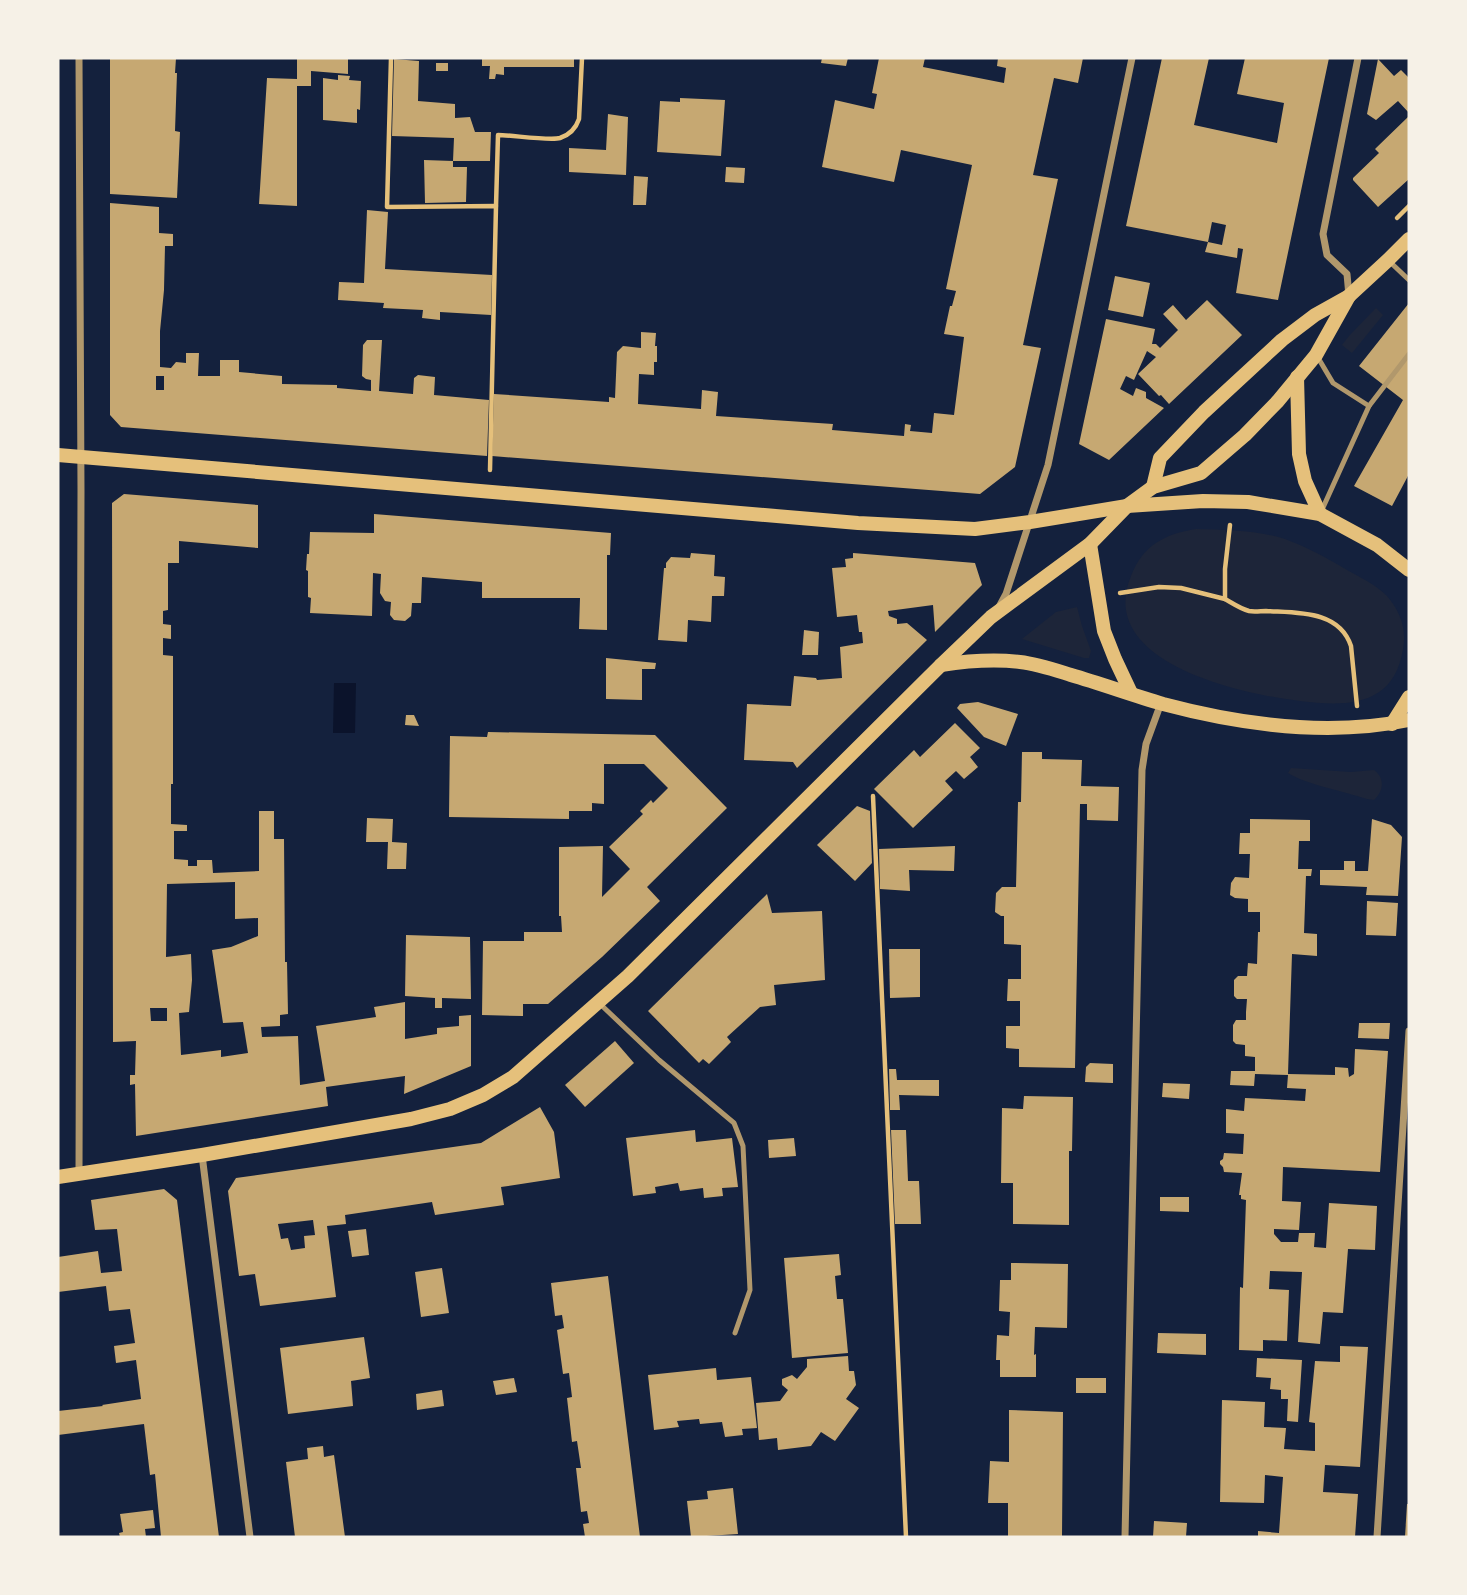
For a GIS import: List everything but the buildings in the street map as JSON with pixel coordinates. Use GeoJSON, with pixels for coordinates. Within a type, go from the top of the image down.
{"type":"FeatureCollection","features":[{"type":"Feature","properties":{"kind":"main road"},"geometry":{"type":"LineString","coordinates":[[1153,487],[1160,458],[1204,412],[1282,340],[1315,315],[1349,296],[1409,239]]}},
{"type":"Feature","properties":{"kind":"main road"},"geometry":{"type":"LineString","coordinates":[[58,1177],[411,1119],[450,1109],[483,1095],[513,1077],[628,976],[991,617],[1090,544],[1127,506],[1153,487],[1201,473],[1259,422],[1316,355],[1349,296]]}},
{"type":"Feature","properties":{"kind":"main road"},"geometry":{"type":"LineString","coordinates":[[1297,377],[1299,454],[1305,481],[1320,514]]}},
{"type":"Feature","properties":{"kind":"main road"},"geometry":{"type":"LineString","coordinates":[[58,455],[858,523],[975,529],[1127,506],[1203,501],[1248,502],[1320,514],[1377,545],[1409,570]]}},
{"type":"Feature","properties":{"kind":"main road"},"geometry":{"type":"LineString","coordinates":[[1090,544],[1104,631],[1131,694]]}},
{"type":"Feature","properties":{"kind":"main road"},"geometry":{"type":"LineString","coordinates":[[941,665],[971,661],[1021,662],[1161,703],[1232,720],[1352,728],[1409,720]]}},
{"type":"Feature","properties":{"kind":"main road"},"geometry":{"type":"LineString","coordinates":[[1392,724],[1409,697]]}},
{"type":"Feature","properties":{"kind":"street"},"geometry":{"type":"LineString","coordinates":[[79,58],[79,1174]]}},
{"type":"Feature","properties":{"kind":"street"},"geometry":{"type":"LineString","coordinates":[[991,617],[1006,594],[1048,465],[1132,58]]}},
{"type":"Feature","properties":{"kind":"street"},"geometry":{"type":"LineString","coordinates":[[1349,296],[1348,274],[1327,255],[1324,234],[1358,58]]}},
{"type":"Feature","properties":{"kind":"street"},"geometry":{"type":"LineString","coordinates":[[1125,1537],[1142,770],[1146,744],[1161,703]]}},
{"type":"Feature","properties":{"kind":"street"},"geometry":{"type":"LineString","coordinates":[[1377,1537],[1409,1031]]}},
{"type":"Feature","properties":{"kind":"street"},"geometry":{"type":"LineString","coordinates":[[202,1155],[250,1537]]}},
{"type":"Feature","properties":{"kind":"lane"},"geometry":{"type":"LineString","coordinates":[[1388,260],[1409,280]]}},
{"type":"Feature","properties":{"kind":"lane"},"geometry":{"type":"LineString","coordinates":[[1320,514],[1368,406],[1409,354]]}},
{"type":"Feature","properties":{"kind":"lane"},"geometry":{"type":"LineString","coordinates":[[1316,355],[1334,383],[1368,406]]}},
{"type":"Feature","properties":{"kind":"lane"},"geometry":{"type":"LineString","coordinates":[[598,1002],[659,1060],[734,1123],[743,1146],[750,1290],[736,1333]]}},
{"type":"Feature","properties":{"kind":"path"},"geometry":{"type":"LineString","coordinates":[[391,58],[387,207],[496,206]]}},
{"type":"Feature","properties":{"kind":"path"},"geometry":{"type":"LineString","coordinates":[[489,492],[498,135],[558,139],[569,133],[579,119],[582,58]]}},
{"type":"Feature","properties":{"kind":"path"},"geometry":{"type":"LineString","coordinates":[[1225,598],[1224,569],[1230,525]]}},
{"type":"Feature","properties":{"kind":"path"},"geometry":{"type":"LineString","coordinates":[[1120,593],[1159,587],[1181,588],[1225,598],[1250,611],[1311,614],[1328,619],[1340,627],[1351,646],[1357,707]]}},
{"type":"Feature","properties":{"kind":"path"},"geometry":{"type":"LineString","coordinates":[[873,796],[906,1537]]}},
{"type":"Feature","properties":{"kind":"shaded area"},"geometry":{"type":"Polygon","coordinates":[[[1376,308],[1383,315],[1352,353],[1342,345],[1376,308]]]}},
{"type":"Feature","properties":{"kind":"shaded area"},"geometry":{"type":"Polygon","coordinates":[[[1196,529],[1252,532],[1285,539],[1324,557],[1378,588],[1396,608],[1404,634],[1398,668],[1390,682],[1366,699],[1335,703],[1300,701],[1244,691],[1212,681],[1180,668],[1153,652],[1134,631],[1126,606],[1131,576],[1142,556],[1156,543],[1174,534],[1196,529]]]}},
{"type":"Feature","properties":{"kind":"shaded area"},"geometry":{"type":"Polygon","coordinates":[[[1077,607],[1091,651],[1089,658],[1022,639],[1056,612],[1077,607]]]}},
{"type":"Feature","properties":{"kind":"shaded area"},"geometry":{"type":"Polygon","coordinates":[[[334,683],[356,683],[355,733],[333,733],[334,683]]]}},
{"type":"Feature","properties":{"kind":"shaded area"},"geometry":{"type":"Polygon","coordinates":[[[1291,768],[1351,772],[1374,770],[1380,777],[1381,789],[1374,800],[1367,799],[1295,777],[1288,773],[1291,768]]]}}]}
